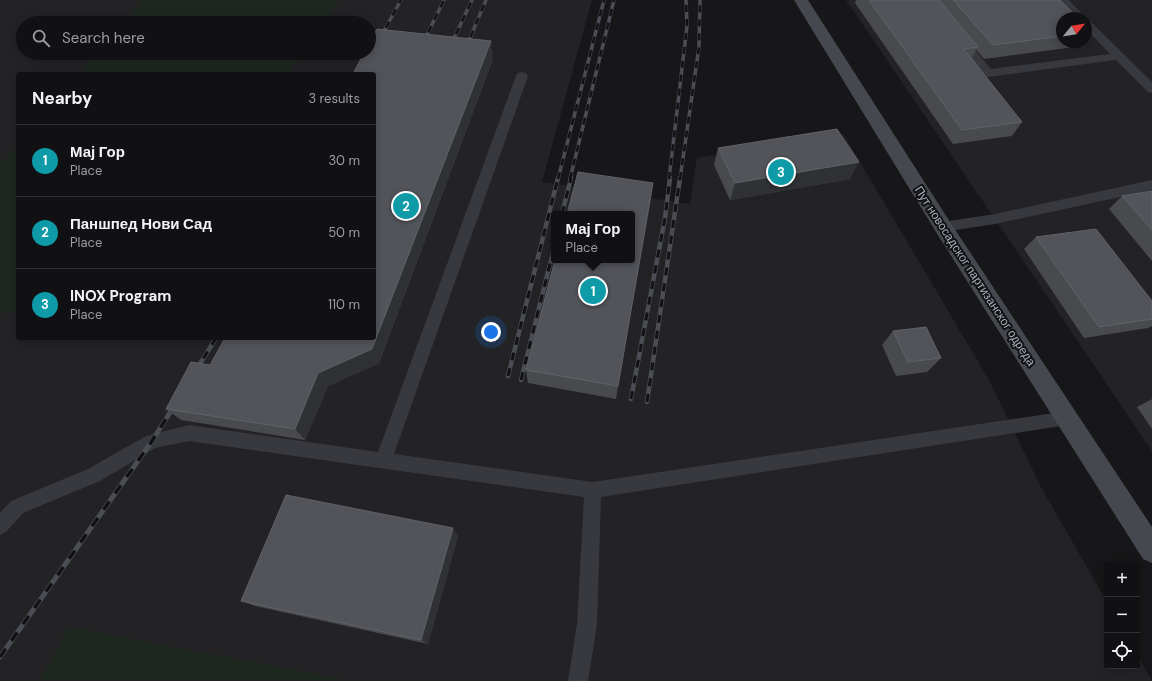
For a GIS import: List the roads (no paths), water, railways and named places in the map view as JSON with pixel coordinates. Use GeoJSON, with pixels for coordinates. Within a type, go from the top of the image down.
{"type":"FeatureCollection","features":[{"type":"Feature","properties":{"kind":"street","name":"Пут новосадског партизанског одреда"},"geometry":{"type":"LineString","coordinates":[[801,0],[943,227],[1152,550]]}},
{"type":"Feature","properties":{"kind":"lane"},"geometry":{"type":"LineString","coordinates":[[1063,0],[1075,12]]}},
{"type":"Feature","properties":{"kind":"lane"},"geometry":{"type":"LineString","coordinates":[[1092,29],[1152,89]]}},
{"type":"Feature","properties":{"kind":"lane"},"geometry":{"type":"LineString","coordinates":[[952,30],[988,73],[1118,56]]}},
{"type":"Feature","properties":{"kind":"lane"},"geometry":{"type":"LineString","coordinates":[[383,461],[522,76]]}},
{"type":"Feature","properties":{"kind":"lane"},"geometry":{"type":"LineString","coordinates":[[943,227],[995,220],[1152,185]]}},
{"type":"Feature","properties":{"kind":"lane"},"geometry":{"type":"LineString","coordinates":[[0,526],[17,507],[94,475],[152,441],[189,433],[593,490],[1066,418]]}},
{"type":"Feature","properties":{"kind":"lane"},"geometry":{"type":"LineString","coordinates":[[578,681],[587,624],[593,490]]}},
{"type":"Feature","properties":{"kind":"railway"},"geometry":{"type":"LineString","coordinates":[[379,40],[401,0]]}},
{"type":"Feature","properties":{"kind":"railway"},"geometry":{"type":"LineString","coordinates":[[422,45],[444,0]]}},
{"type":"Feature","properties":{"kind":"railway"},"geometry":{"type":"LineString","coordinates":[[450,47],[472,0]]}},
{"type":"Feature","properties":{"kind":"railway"},"geometry":{"type":"LineString","coordinates":[[465,50],[486,0]]}},
{"type":"Feature","properties":{"kind":"railway"},"geometry":{"type":"LineString","coordinates":[[558,179],[604,0]]}},
{"type":"Feature","properties":{"kind":"railway"},"geometry":{"type":"LineString","coordinates":[[570,179],[614,0]]}},
{"type":"Feature","properties":{"kind":"railway"},"geometry":{"type":"LineString","coordinates":[[669,179],[687,26],[686,0]]}},
{"type":"Feature","properties":{"kind":"railway"},"geometry":{"type":"LineString","coordinates":[[680,179],[699,47],[700,0]]}},
{"type":"Feature","properties":{"kind":"railway"},"geometry":{"type":"LineString","coordinates":[[508,376],[558,178]]}},
{"type":"Feature","properties":{"kind":"railway"},"geometry":{"type":"LineString","coordinates":[[563,211],[571,178]]}},
{"type":"Feature","properties":{"kind":"railway"},"geometry":{"type":"LineString","coordinates":[[631,399],[665,218],[670,178]]}},
{"type":"Feature","properties":{"kind":"railway"},"geometry":{"type":"LineString","coordinates":[[647,402],[680,178]]}},
{"type":"Feature","properties":{"kind":"railway"},"geometry":{"type":"LineString","coordinates":[[521,380],[551,260]]}},
{"type":"Feature","properties":{"kind":"railway"},"geometry":{"type":"LineString","coordinates":[[195,372],[215,340]]}},
{"type":"Feature","properties":{"kind":"railway"},"geometry":{"type":"LineString","coordinates":[[0,657],[152,441],[176,403]]}},
{"type":"Feature","properties":{"kind":"place","name":"INOX Program"},"geometry":{"type":"Point","coordinates":[781,172]}},
{"type":"Feature","properties":{"kind":"place","name":"Паншпед Нови Сад"},"geometry":{"type":"Point","coordinates":[406,206]}},
{"type":"Feature","properties":{"kind":"place","name":"Мај Гор"},"geometry":{"type":"Point","coordinates":[593,291]}}]}
